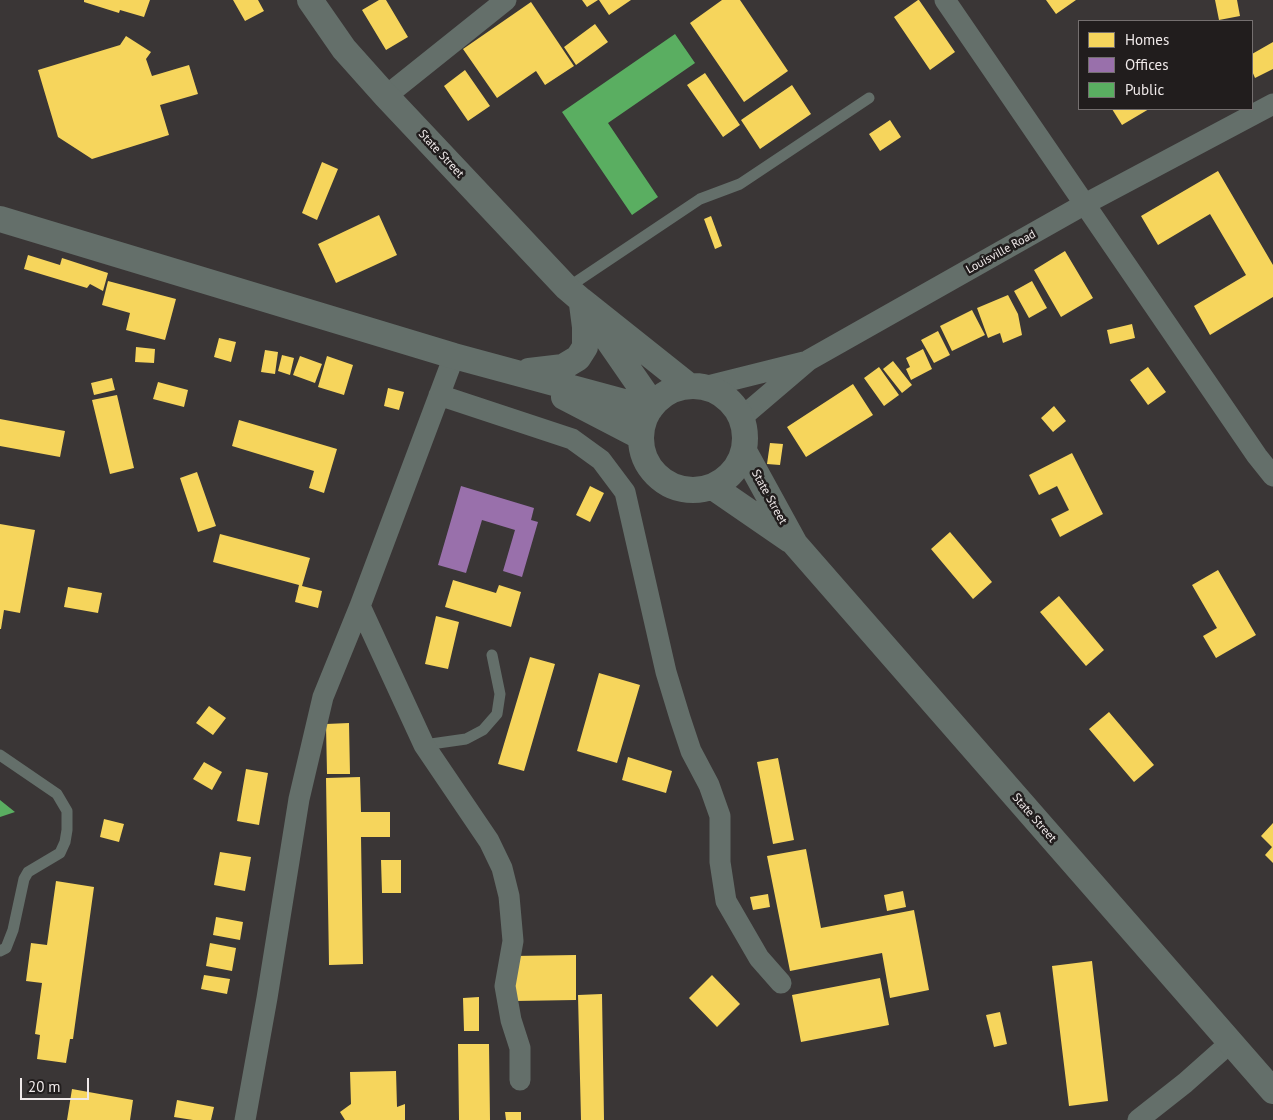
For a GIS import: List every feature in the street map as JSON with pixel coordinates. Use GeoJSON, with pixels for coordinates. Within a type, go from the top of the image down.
{"type":"FeatureCollection","features":[{"type":"Feature","properties":{"kind":"street","name":"State Street"},"geometry":{"type":"LineString","coordinates":[[310,0],[344,49],[386,96],[574,294],[652,407]]}},
{"type":"Feature","properties":{"kind":"street"},"geometry":{"type":"LineString","coordinates":[[386,96],[506,0]]}},
{"type":"Feature","properties":{"kind":"street"},"geometry":{"type":"LineString","coordinates":[[945,0],[1257,456],[1273,476]]}},
{"type":"Feature","properties":{"kind":"street","name":"Louisville Road"},"geometry":{"type":"LineString","coordinates":[[741,418],[809,360],[1085,204],[1273,104]]}},
{"type":"Feature","properties":{"kind":"street"},"geometry":{"type":"LineString","coordinates":[[0,219],[454,356],[652,407]]}},
{"type":"Feature","properties":{"kind":"street","name":"State Street"},"geometry":{"type":"LineString","coordinates":[[574,294],[696,387]]}},
{"type":"Feature","properties":{"kind":"street"},"geometry":{"type":"LineString","coordinates":[[516,373],[563,367],[578,358],[585,347],[585,327],[574,294]]}},
{"type":"Feature","properties":{"kind":"street"},"geometry":{"type":"LineString","coordinates":[[245,1120],[299,799],[323,697],[360,606],[454,356]]}},
{"type":"Feature","properties":{"kind":"street"},"geometry":{"type":"LineString","coordinates":[[696,387],[719,393],[732,404],[741,418],[745,434],[744,450],[738,466],[727,478],[713,487],[684,490],[670,485],[658,476],[649,465],[643,452],[641,437],[644,422],[652,407],[663,396],[675,389],[696,387],[809,360]]}},
{"type":"Feature","properties":{"kind":"street"},"geometry":{"type":"LineString","coordinates":[[516,373],[641,437]]}},
{"type":"Feature","properties":{"kind":"street"},"geometry":{"type":"LineString","coordinates":[[439,395],[572,439],[601,460],[625,492],[666,672],[691,750],[709,785],[720,816],[720,862],[726,900],[759,958],[781,983]]}},
{"type":"Feature","properties":{"kind":"street","name":"State Street"},"geometry":{"type":"LineString","coordinates":[[744,450],[795,544],[1273,1091]]}},
{"type":"Feature","properties":{"kind":"street","name":"State Street"},"geometry":{"type":"LineString","coordinates":[[713,487],[795,544]]}},
{"type":"Feature","properties":{"kind":"street"},"geometry":{"type":"LineString","coordinates":[[360,606],[424,745],[489,841],[502,868],[508,896],[513,941],[505,986],[511,1020],[520,1048],[520,1080]]}},
{"type":"Feature","properties":{"kind":"street"},"geometry":{"type":"LineString","coordinates":[[1138,1120],[1185,1083],[1230,1043]]}},
{"type":"Feature","properties":{"kind":"lane"},"geometry":{"type":"LineString","coordinates":[[574,294],[700,199],[740,184],[869,98]]}},
{"type":"Feature","properties":{"kind":"lane"},"geometry":{"type":"LineString","coordinates":[[424,745],[466,739],[484,730],[496,714],[500,694],[492,655]]}},
{"type":"Feature","properties":{"kind":"lane"},"geometry":{"type":"LineString","coordinates":[[0,755],[57,794],[67,811],[68,830],[60,853],[28,872],[24,878],[13,930],[6,948],[0,951]]}},
{"type":"Feature","properties":{"kind":"building: Homes"},"geometry":{"type":"Polygon","coordinates":[[[84,0],[150,0],[144,17],[120,10],[119,13],[84,2],[84,0]]]}},
{"type":"Feature","properties":{"kind":"building: Homes"},"geometry":{"type":"Polygon","coordinates":[[[233,0],[258,0],[264,11],[245,21],[233,0]]]}},
{"type":"Feature","properties":{"kind":"building: Homes"},"geometry":{"type":"Polygon","coordinates":[[[379,0],[386,0],[408,37],[386,50],[362,10],[379,0]]]}},
{"type":"Feature","properties":{"kind":"building: Homes"},"geometry":{"type":"Polygon","coordinates":[[[582,0],[598,0],[587,7],[582,0]]]}},
{"type":"Feature","properties":{"kind":"building: Homes"},"geometry":{"type":"Polygon","coordinates":[[[599,0],[631,0],[609,15],[599,0]]]}},
{"type":"Feature","properties":{"kind":"building: Homes"},"geometry":{"type":"Polygon","coordinates":[[[722,0],[740,0],[788,71],[744,102],[690,23],[722,0]]]}},
{"type":"Feature","properties":{"kind":"building: Homes"},"geometry":{"type":"Polygon","coordinates":[[[918,0],[955,52],[930,70],[894,17],[918,0]]]}},
{"type":"Feature","properties":{"kind":"building: Homes"},"geometry":{"type":"Polygon","coordinates":[[[1046,0],[1076,0],[1056,14],[1046,0]]]}},
{"type":"Feature","properties":{"kind":"building: Homes"},"geometry":{"type":"Polygon","coordinates":[[[1215,0],[1237,0],[1240,16],[1219,20],[1215,0]]]}},
{"type":"Feature","properties":{"kind":"building: Homes"},"geometry":{"type":"Polygon","coordinates":[[[531,2],[574,66],[545,85],[536,71],[497,98],[463,49],[531,2]]]}},
{"type":"Feature","properties":{"kind":"building: Homes"},"geometry":{"type":"Polygon","coordinates":[[[595,24],[608,42],[576,65],[564,47],[595,24]]]}},
{"type":"Feature","properties":{"kind":"building: Homes"},"geometry":{"type":"Polygon","coordinates":[[[126,36],[151,52],[146,59],[152,76],[189,65],[198,94],[160,105],[169,135],[92,159],[58,137],[38,70],[120,45],[126,36]]]}},
{"type":"Feature","properties":{"kind":"building: Homes"},"geometry":{"type":"Polygon","coordinates":[[[1273,42],[1273,69],[1255,78],[1253,73],[1253,53],[1273,42]]]}},
{"type":"Feature","properties":{"kind":"building: Homes"},"geometry":{"type":"Polygon","coordinates":[[[465,70],[490,106],[468,121],[444,86],[465,70]]]}},
{"type":"Feature","properties":{"kind":"building: Homes"},"geometry":{"type":"Polygon","coordinates":[[[705,73],[740,125],[723,137],[687,85],[705,73]]]}},
{"type":"Feature","properties":{"kind":"building: Homes"},"geometry":{"type":"Polygon","coordinates":[[[792,85],[811,114],[760,149],[741,120],[792,85]]]}},
{"type":"Feature","properties":{"kind":"building: Homes"},"geometry":{"type":"Polygon","coordinates":[[[1113,110],[1147,110],[1122,125],[1113,110]]]}},
{"type":"Feature","properties":{"kind":"building: Homes"},"geometry":{"type":"Polygon","coordinates":[[[890,120],[901,137],[880,151],[869,134],[890,120]]]}},
{"type":"Feature","properties":{"kind":"building: Homes"},"geometry":{"type":"Polygon","coordinates":[[[322,162],[338,169],[317,220],[302,213],[322,162]]]}},
{"type":"Feature","properties":{"kind":"building: Homes"},"geometry":{"type":"Polygon","coordinates":[[[1218,171],[1273,265],[1273,297],[1210,335],[1194,306],[1246,275],[1210,214],[1158,245],[1141,216],[1218,171]]]}},
{"type":"Feature","properties":{"kind":"building: Homes"},"geometry":{"type":"Polygon","coordinates":[[[379,215],[397,255],[336,283],[318,244],[379,215]]]}},
{"type":"Feature","properties":{"kind":"building: Homes"},"geometry":{"type":"Polygon","coordinates":[[[711,216],[722,246],[715,249],[704,219],[711,216]]]}},
{"type":"Feature","properties":{"kind":"building: Homes"},"geometry":{"type":"Polygon","coordinates":[[[1065,251],[1093,298],[1061,317],[1034,270],[1065,251]]]}},
{"type":"Feature","properties":{"kind":"building: Homes"},"geometry":{"type":"Polygon","coordinates":[[[28,255],[60,265],[62,258],[108,273],[103,291],[90,284],[87,288],[24,269],[28,255]]]}},
{"type":"Feature","properties":{"kind":"building: Homes"},"geometry":{"type":"Polygon","coordinates":[[[108,281],[176,299],[165,340],[126,330],[130,313],[102,305],[108,281]]]}},
{"type":"Feature","properties":{"kind":"building: Homes"},"geometry":{"type":"Polygon","coordinates":[[[1032,281],[1047,308],[1029,318],[1014,291],[1032,281]]]}},
{"type":"Feature","properties":{"kind":"building: Homes"},"geometry":{"type":"Polygon","coordinates":[[[1008,295],[1018,314],[1022,335],[1003,343],[1000,333],[988,338],[977,308],[1008,295]]]}},
{"type":"Feature","properties":{"kind":"building: Homes"},"geometry":{"type":"Polygon","coordinates":[[[972,310],[985,335],[952,351],[940,326],[972,310]]]}},
{"type":"Feature","properties":{"kind":"building: Homes"},"geometry":{"type":"Polygon","coordinates":[[[1132,324],[1135,338],[1110,344],[1107,330],[1132,324]]]}},
{"type":"Feature","properties":{"kind":"building: Homes"},"geometry":{"type":"Polygon","coordinates":[[[938,331],[950,355],[934,363],[921,340],[938,331]]]}},
{"type":"Feature","properties":{"kind":"building: Homes"},"geometry":{"type":"Polygon","coordinates":[[[219,338],[236,342],[231,362],[214,357],[219,338]]]}},
{"type":"Feature","properties":{"kind":"building: Homes"},"geometry":{"type":"Polygon","coordinates":[[[136,347],[155,349],[154,363],[135,362],[136,347]]]}},
{"type":"Feature","properties":{"kind":"building: Homes"},"geometry":{"type":"Polygon","coordinates":[[[923,349],[932,369],[911,380],[906,369],[910,367],[906,358],[923,349]]]}},
{"type":"Feature","properties":{"kind":"building: Homes"},"geometry":{"type":"Polygon","coordinates":[[[265,350],[278,352],[275,374],[261,372],[265,350]]]}},
{"type":"Feature","properties":{"kind":"building: Homes"},"geometry":{"type":"Polygon","coordinates":[[[282,355],[294,358],[290,375],[278,371],[282,355]]]}},
{"type":"Feature","properties":{"kind":"building: Homes"},"geometry":{"type":"Polygon","coordinates":[[[300,356],[322,364],[315,383],[293,375],[300,356]]]}},
{"type":"Feature","properties":{"kind":"building: Homes"},"geometry":{"type":"Polygon","coordinates":[[[327,356],[353,365],[344,395],[318,387],[327,356]]]}},
{"type":"Feature","properties":{"kind":"building: Homes"},"geometry":{"type":"Polygon","coordinates":[[[893,361],[912,385],[902,393],[883,369],[893,361]]]}},
{"type":"Feature","properties":{"kind":"building: Homes"},"geometry":{"type":"Polygon","coordinates":[[[879,367],[899,395],[884,406],[864,378],[879,367]]]}},
{"type":"Feature","properties":{"kind":"building: Homes"},"geometry":{"type":"Polygon","coordinates":[[[1148,367],[1166,392],[1148,405],[1130,380],[1148,367]]]}},
{"type":"Feature","properties":{"kind":"building: Homes"},"geometry":{"type":"Polygon","coordinates":[[[112,378],[115,390],[94,395],[91,383],[112,378]]]}},
{"type":"Feature","properties":{"kind":"building: Homes"},"geometry":{"type":"Polygon","coordinates":[[[158,382],[188,390],[184,407],[153,399],[158,382]]]}},
{"type":"Feature","properties":{"kind":"building: Homes"},"geometry":{"type":"Polygon","coordinates":[[[853,384],[873,415],[806,457],[787,427],[853,384]]]}},
{"type":"Feature","properties":{"kind":"building: Homes"},"geometry":{"type":"Polygon","coordinates":[[[388,388],[404,392],[399,410],[384,406],[388,388]]]}},
{"type":"Feature","properties":{"kind":"building: Homes"},"geometry":{"type":"Polygon","coordinates":[[[117,395],[134,468],[110,474],[92,400],[117,395]]]}},
{"type":"Feature","properties":{"kind":"building: Homes"},"geometry":{"type":"Polygon","coordinates":[[[1054,406],[1066,421],[1053,432],[1041,418],[1054,406]]]}},
{"type":"Feature","properties":{"kind":"building: Homes"},"geometry":{"type":"Polygon","coordinates":[[[0,419],[65,431],[60,457],[0,446],[0,419]]]}},
{"type":"Feature","properties":{"kind":"building: Homes"},"geometry":{"type":"Polygon","coordinates":[[[239,420],[337,449],[324,493],[309,488],[314,471],[232,446],[239,420]]]}},
{"type":"Feature","properties":{"kind":"building: Homes"},"geometry":{"type":"Polygon","coordinates":[[[770,443],[783,444],[780,465],[767,464],[770,443]]]}},
{"type":"Feature","properties":{"kind":"building: Homes"},"geometry":{"type":"Polygon","coordinates":[[[1072,453],[1103,514],[1060,537],[1051,519],[1069,510],[1057,486],[1039,495],[1029,475],[1072,453]]]}},
{"type":"Feature","properties":{"kind":"building: Homes"},"geometry":{"type":"Polygon","coordinates":[[[197,472],[216,526],[198,532],[180,478],[197,472]]]}},
{"type":"Feature","properties":{"kind":"building: Homes"},"geometry":{"type":"Polygon","coordinates":[[[590,486],[604,493],[590,522],[576,515],[590,486]]]}},
{"type":"Feature","properties":{"kind":"building: Homes"},"geometry":{"type":"Polygon","coordinates":[[[0,524],[35,530],[20,613],[4,610],[1,629],[0,629],[0,524]]]}},
{"type":"Feature","properties":{"kind":"building: Homes"},"geometry":{"type":"Polygon","coordinates":[[[950,532],[992,582],[973,599],[931,549],[950,532]]]}},
{"type":"Feature","properties":{"kind":"building: Homes"},"geometry":{"type":"Polygon","coordinates":[[[220,534],[310,558],[302,586],[322,591],[318,608],[295,602],[299,585],[213,562],[220,534]]]}},
{"type":"Feature","properties":{"kind":"building: Homes"},"geometry":{"type":"Polygon","coordinates":[[[1218,570],[1256,635],[1216,658],[1203,636],[1217,628],[1192,585],[1218,570]]]}},
{"type":"Feature","properties":{"kind":"building: Homes"},"geometry":{"type":"Polygon","coordinates":[[[453,580],[496,593],[499,585],[521,592],[511,627],[445,607],[453,580]]]}},
{"type":"Feature","properties":{"kind":"building: Homes"},"geometry":{"type":"Polygon","coordinates":[[[68,587],[102,593],[98,613],[64,607],[68,587]]]}},
{"type":"Feature","properties":{"kind":"building: Homes"},"geometry":{"type":"Polygon","coordinates":[[[1059,596],[1104,650],[1086,666],[1040,612],[1059,596]]]}},
{"type":"Feature","properties":{"kind":"building: Homes"},"geometry":{"type":"Polygon","coordinates":[[[436,616],[459,622],[448,669],[425,664],[436,616]]]}},
{"type":"Feature","properties":{"kind":"building: Homes"},"geometry":{"type":"Polygon","coordinates":[[[530,657],[555,664],[524,771],[498,764],[530,657]]]}},
{"type":"Feature","properties":{"kind":"building: Homes"},"geometry":{"type":"Polygon","coordinates":[[[599,673],[640,685],[617,763],[577,751],[599,673]]]}},
{"type":"Feature","properties":{"kind":"building: Homes"},"geometry":{"type":"Polygon","coordinates":[[[209,706],[226,718],[213,735],[196,723],[209,706]]]}},
{"type":"Feature","properties":{"kind":"building: Homes"},"geometry":{"type":"Polygon","coordinates":[[[1109,712],[1154,765],[1134,782],[1089,729],[1109,712]]]}},
{"type":"Feature","properties":{"kind":"building: Homes"},"geometry":{"type":"Polygon","coordinates":[[[349,723],[350,774],[327,774],[326,724],[349,723]]]}},
{"type":"Feature","properties":{"kind":"building: Homes"},"geometry":{"type":"Polygon","coordinates":[[[628,757],[672,771],[666,793],[622,780],[628,757]]]}},
{"type":"Feature","properties":{"kind":"building: Homes"},"geometry":{"type":"Polygon","coordinates":[[[778,758],[794,840],[773,844],[757,762],[778,758]]]}},
{"type":"Feature","properties":{"kind":"building: Homes"},"geometry":{"type":"Polygon","coordinates":[[[204,762],[222,772],[212,790],[193,779],[204,762]]]}},
{"type":"Feature","properties":{"kind":"building: Homes"},"geometry":{"type":"Polygon","coordinates":[[[246,769],[268,773],[259,825],[237,821],[246,769]]]}},
{"type":"Feature","properties":{"kind":"building: Homes"},"geometry":{"type":"Polygon","coordinates":[[[360,777],[361,812],[390,812],[390,837],[361,837],[363,964],[329,965],[326,778],[360,777]]]}},
{"type":"Feature","properties":{"kind":"building: Homes"},"geometry":{"type":"Polygon","coordinates":[[[104,819],[124,824],[119,842],[100,837],[104,819]]]}},
{"type":"Feature","properties":{"kind":"building: Homes"},"geometry":{"type":"Polygon","coordinates":[[[1273,823],[1273,863],[1265,855],[1272,847],[1261,836],[1273,823]]]}},
{"type":"Feature","properties":{"kind":"building: Homes"},"geometry":{"type":"Polygon","coordinates":[[[806,849],[821,928],[914,910],[929,990],[890,998],[882,953],[790,971],[767,856],[806,849]]]}},
{"type":"Feature","properties":{"kind":"building: Homes"},"geometry":{"type":"Polygon","coordinates":[[[220,852],[251,857],[245,891],[214,885],[220,852]]]}},
{"type":"Feature","properties":{"kind":"building: Homes"},"geometry":{"type":"Polygon","coordinates":[[[381,860],[401,860],[401,893],[382,893],[381,860]]]}},
{"type":"Feature","properties":{"kind":"building: Homes"},"geometry":{"type":"Polygon","coordinates":[[[56,881],[94,887],[73,1039],[70,1039],[66,1063],[37,1059],[40,1035],[35,1034],[42,983],[26,981],[31,943],[47,945],[56,881]]]}},
{"type":"Feature","properties":{"kind":"building: Homes"},"geometry":{"type":"Polygon","coordinates":[[[903,891],[906,907],[887,911],[884,895],[903,891]]]}},
{"type":"Feature","properties":{"kind":"building: Homes"},"geometry":{"type":"Polygon","coordinates":[[[768,894],[770,907],[753,910],[750,897],[768,894]]]}},
{"type":"Feature","properties":{"kind":"building: Homes"},"geometry":{"type":"Polygon","coordinates":[[[216,917],[243,922],[240,940],[213,935],[216,917]]]}},
{"type":"Feature","properties":{"kind":"building: Homes"},"geometry":{"type":"Polygon","coordinates":[[[210,943],[236,948],[232,971],[206,966],[210,943]]]}},
{"type":"Feature","properties":{"kind":"building: Homes"},"geometry":{"type":"Polygon","coordinates":[[[576,955],[576,1000],[514,1001],[514,956],[576,955]]]}},
{"type":"Feature","properties":{"kind":"building: Homes"},"geometry":{"type":"Polygon","coordinates":[[[1092,961],[1108,1101],[1069,1106],[1052,966],[1092,961]]]}},
{"type":"Feature","properties":{"kind":"building: Homes"},"geometry":{"type":"Polygon","coordinates":[[[204,975],[230,979],[227,994],[201,989],[204,975]]]}},
{"type":"Feature","properties":{"kind":"building: Homes"},"geometry":{"type":"Polygon","coordinates":[[[712,975],[740,1004],[717,1027],[689,998],[712,975]]]}},
{"type":"Feature","properties":{"kind":"building: Homes"},"geometry":{"type":"Polygon","coordinates":[[[880,978],[889,1025],[801,1042],[792,995],[880,978]]]}},
{"type":"Feature","properties":{"kind":"building: Homes"},"geometry":{"type":"Polygon","coordinates":[[[602,994],[604,1120],[581,1120],[578,995],[602,994]]]}},
{"type":"Feature","properties":{"kind":"building: Homes"},"geometry":{"type":"Polygon","coordinates":[[[479,997],[479,1031],[464,1031],[463,998],[479,997]]]}},
{"type":"Feature","properties":{"kind":"building: Homes"},"geometry":{"type":"Polygon","coordinates":[[[1000,1012],[1007,1044],[994,1047],[986,1015],[1000,1012]]]}},
{"type":"Feature","properties":{"kind":"building: Homes"},"geometry":{"type":"Polygon","coordinates":[[[458,1044],[489,1044],[490,1120],[459,1120],[458,1044]]]}},
{"type":"Feature","properties":{"kind":"building: Homes"},"geometry":{"type":"Polygon","coordinates":[[[396,1071],[397,1107],[405,1104],[405,1120],[345,1120],[340,1112],[351,1104],[350,1072],[396,1071]]]}},
{"type":"Feature","properties":{"kind":"building: Homes"},"geometry":{"type":"Polygon","coordinates":[[[72,1089],[133,1100],[130,1120],[67,1120],[72,1089]]]}},
{"type":"Feature","properties":{"kind":"building: Homes"},"geometry":{"type":"Polygon","coordinates":[[[177,1100],[214,1107],[211,1120],[174,1117],[177,1100]]]}},
{"type":"Feature","properties":{"kind":"building: Homes"},"geometry":{"type":"Polygon","coordinates":[[[505,1112],[521,1112],[521,1120],[506,1120],[505,1112]]]}},
{"type":"Feature","properties":{"kind":"building: Offices"},"geometry":{"type":"Polygon","coordinates":[[[461,486],[534,508],[531,520],[538,522],[522,577],[503,571],[515,530],[482,520],[466,573],[438,565],[461,486]]]}},
{"type":"Feature","properties":{"kind":"building: Public"},"geometry":{"type":"Polygon","coordinates":[[[675,34],[695,63],[608,123],[658,197],[632,215],[562,112],[675,34]]]}},
{"type":"Feature","properties":{"kind":"building: Public"},"geometry":{"type":"Polygon","coordinates":[[[0,800],[15,812],[0,817],[0,800]]]}}]}
